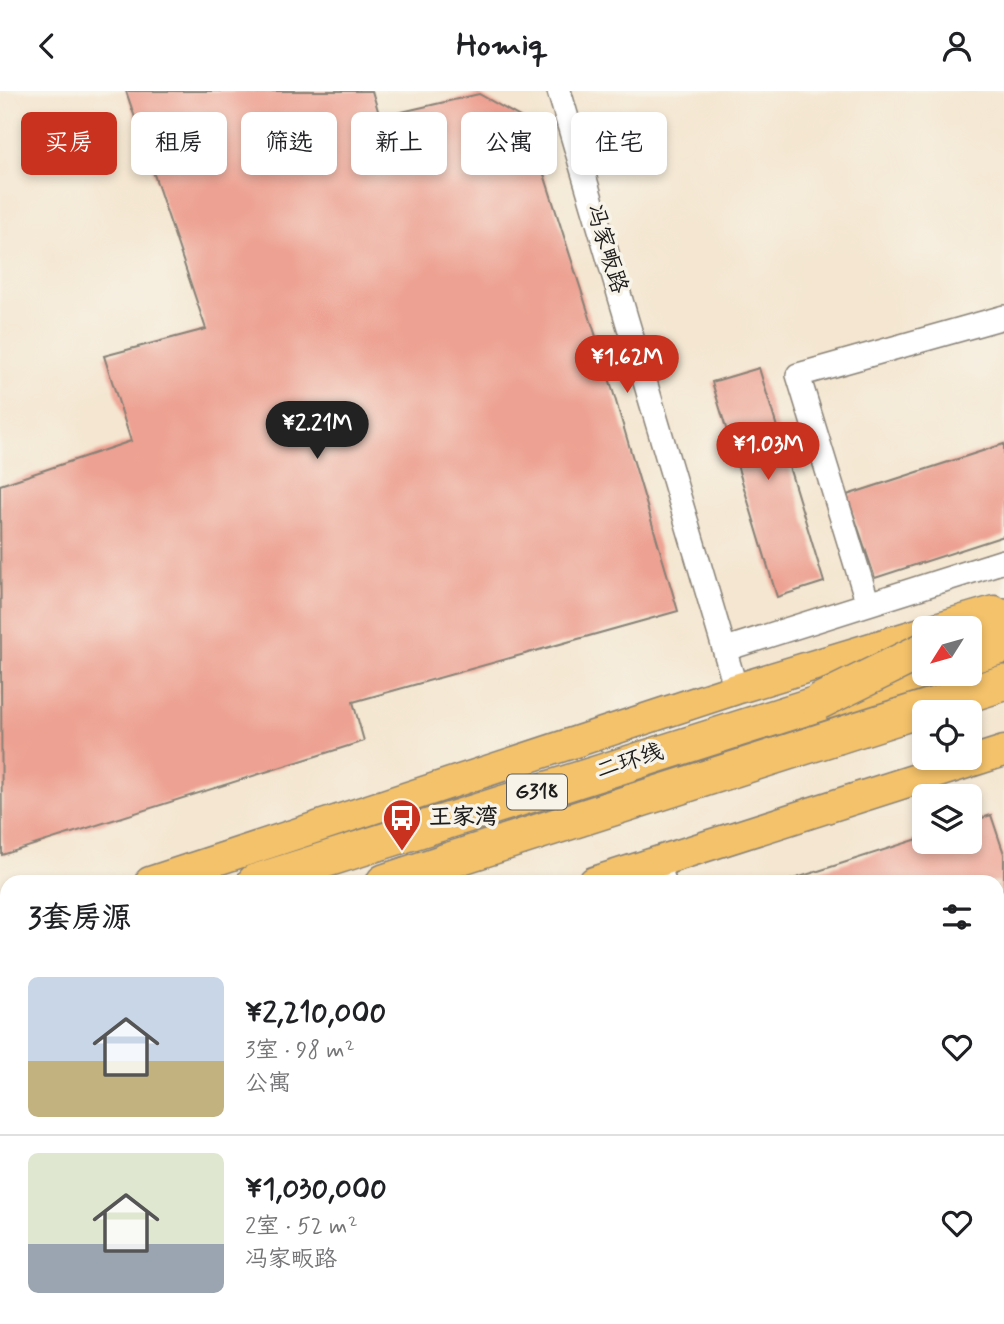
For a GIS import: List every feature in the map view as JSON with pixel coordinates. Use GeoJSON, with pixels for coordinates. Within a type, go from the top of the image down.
{"type":"FeatureCollection","features":[{"type":"Feature","properties":{"kind":"highway"},"geometry":{"type":"LineString","coordinates":[[982,626],[1004,616]]}},
{"type":"Feature","properties":{"kind":"highway"},"geometry":{"type":"LineString","coordinates":[[982,652],[1004,645]]}},
{"type":"Feature","properties":{"kind":"highway"},"geometry":{"type":"LineString","coordinates":[[818,702],[912,656]]}},
{"type":"Feature","properties":{"kind":"highway","name":"二环线"},"geometry":{"type":"LineString","coordinates":[[278,875],[912,674]]}},
{"type":"Feature","properties":{"kind":"highway","name":"二环线"},"geometry":{"type":"LineString","coordinates":[[406,875],[1004,683]]}},
{"type":"Feature","properties":{"kind":"highway"},"geometry":{"type":"LineString","coordinates":[[982,706],[1004,701]]}},
{"type":"Feature","properties":{"kind":"highway","name":"二环线"},"geometry":{"type":"LineString","coordinates":[[838,736],[912,721]]}},
{"type":"Feature","properties":{"kind":"main road"},"geometry":{"type":"LineString","coordinates":[[975,616],[1004,607]]}},
{"type":"Feature","properties":{"kind":"main road"},"geometry":{"type":"LineString","coordinates":[[171,875],[736,689],[912,636]]}},
{"type":"Feature","properties":{"kind":"main road"},"geometry":{"type":"LineString","coordinates":[[641,875],[661,872],[1004,751]]}},
{"type":"Feature","properties":{"kind":"street","name":"冯家畈路"},"geometry":{"type":"LineString","coordinates":[[559,91],[736,689]]}},
{"type":"Feature","properties":{"kind":"street"},"geometry":{"type":"LineString","coordinates":[[868,604],[798,375],[1004,317]]}},
{"type":"Feature","properties":{"kind":"street"},"geometry":{"type":"LineString","coordinates":[[726,649],[1004,561]]}},
{"type":"Feature","properties":{"kind":"building"},"geometry":{"type":"Polygon","coordinates":[[[126,91],[372,91],[378,112],[351,112],[351,175],[447,175],[447,112],[402,112],[479,94],[511,112],[461,112],[461,175],[544,175],[607,371],[678,611],[353,702],[364,741],[2,855],[0,485],[131,441],[104,356],[206,329],[154,175],[227,175],[227,112],[133,112],[126,91]]]}},
{"type":"Feature","properties":{"kind":"building"},"geometry":{"type":"Polygon","coordinates":[[[759,368],[824,582],[777,597],[712,382],[759,368]]]}},
{"type":"Feature","properties":{"kind":"building"},"geometry":{"type":"Polygon","coordinates":[[[1004,444],[1004,536],[875,578],[847,495],[1004,444]]]}},
{"type":"Feature","properties":{"kind":"building"},"geometry":{"type":"Polygon","coordinates":[[[991,815],[1004,854],[1004,875],[806,875],[912,841],[912,854],[982,854],[982,818],[991,815]]]}},
{"type":"Feature","properties":{"kind":"place","name":"王家湾"},"geometry":{"type":"Point","coordinates":[402,852]}}]}
